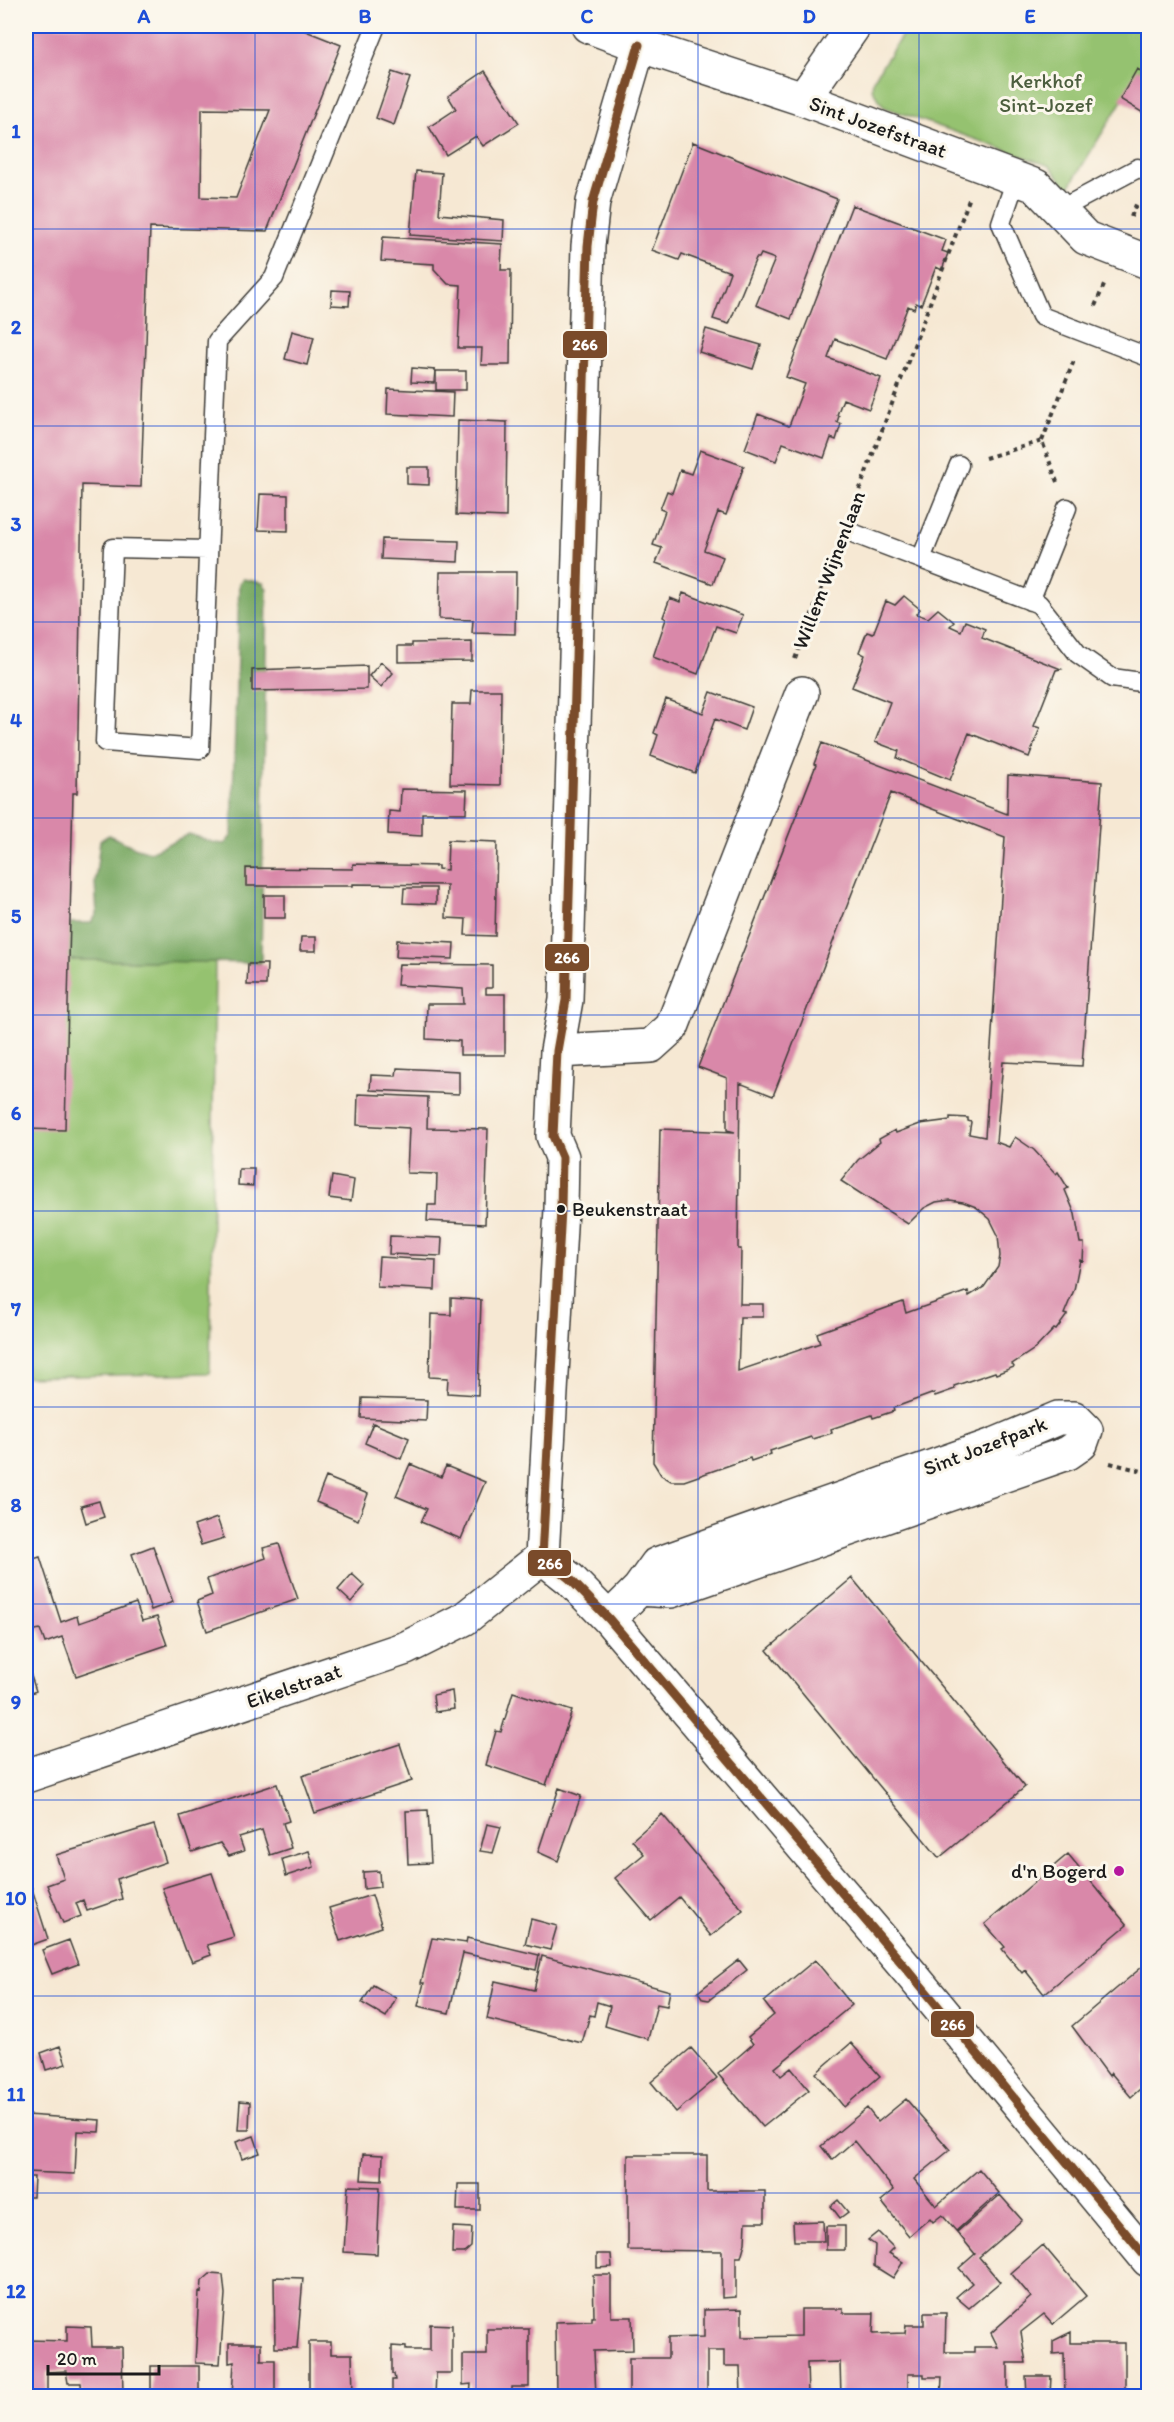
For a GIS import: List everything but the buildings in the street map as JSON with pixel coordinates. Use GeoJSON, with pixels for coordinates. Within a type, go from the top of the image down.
{"type":"FeatureCollection","features":[{"type":"Feature","properties":{"kind":"street","name":"Sint Jozefstraat"},"geometry":{"type":"LineString","coordinates":[[588,26],[803,99],[1036,186],[1086,238],[1149,262]]}},
{"type":"Feature","properties":{"kind":"street"},"geometry":{"type":"LineString","coordinates":[[803,99],[854,26]]}},
{"type":"Feature","properties":{"kind":"street"},"geometry":{"type":"LineString","coordinates":[[639,45],[593,202],[588,246],[566,1000],[557,1051],[554,1136],[562,1156],[561,1209],[542,1557],[570,1579],[609,1619],[912,1975],[1149,2260]]}},
{"type":"Feature","properties":{"kind":"street"},"geometry":{"type":"LineString","coordinates":[[557,1051],[651,1046],[672,1027],[802,693]]}},
{"type":"Feature","properties":{"kind":"street","name":"Sint Jozefpark"},"geometry":{"type":"LineString","coordinates":[[609,1619],[639,1589],[657,1564],[996,1444],[1058,1418],[1074,1418],[1086,1430],[1081,1444],[1068,1453],[671,1591],[639,1589]]}},
{"type":"Feature","properties":{"kind":"street","name":"Eikelstraat"},"geometry":{"type":"LineString","coordinates":[[26,1776],[406,1648],[464,1619],[542,1557]]}},
{"type":"Feature","properties":{"kind":"lane"},"geometry":{"type":"LineString","coordinates":[[208,550],[113,548],[105,742],[200,749],[217,341],[274,278],[376,26]]}},
{"type":"Feature","properties":{"kind":"lane"},"geometry":{"type":"LineString","coordinates":[[1059,210],[1138,168],[1149,171]]}},
{"type":"Feature","properties":{"kind":"lane"},"geometry":{"type":"LineString","coordinates":[[1016,179],[1001,223],[1041,316],[1149,357]]}},
{"type":"Feature","properties":{"kind":"lane"},"geometry":{"type":"LineString","coordinates":[[921,559],[959,465]]}},
{"type":"Feature","properties":{"kind":"lane"},"geometry":{"type":"LineString","coordinates":[[1030,601],[1067,508]]}},
{"type":"Feature","properties":{"kind":"lane"},"geometry":{"type":"LineString","coordinates":[[855,534],[1039,604],[1078,654],[1112,678],[1149,684]]}},
{"type":"Feature","properties":{"kind":"path","name":"Willem Wijnenlaan"},"geometry":{"type":"LineString","coordinates":[[852,507],[982,166]]}},
{"type":"Feature","properties":{"kind":"path"},"geometry":{"type":"LineString","coordinates":[[959,465],[1042,441],[1067,508]]}},
{"type":"Feature","properties":{"kind":"path","name":"Willem Wijnenlaan"},"geometry":{"type":"LineString","coordinates":[[802,693],[793,663],[836,552]]}},
{"type":"Feature","properties":{"kind":"green space","name":"Kerkhof Sint-Jozef"},"geometry":{"type":"Polygon","coordinates":[[[908,26],[1148,26],[1148,58],[1068,189],[1050,166],[884,107],[872,89],[873,80],[908,26]]]}},
{"type":"Feature","properties":{"kind":"green space"},"geometry":{"type":"Polygon","coordinates":[[[243,579],[263,583],[267,589],[261,963],[26,959],[26,923],[91,923],[97,914],[95,883],[100,840],[109,835],[150,852],[189,834],[225,844],[232,835],[239,583],[243,579]]]}},
{"type":"Feature","properties":{"kind":"green space"},"geometry":{"type":"Polygon","coordinates":[[[26,959],[215,962],[210,1373],[26,1377],[26,959]]]}},
{"type":"Feature","properties":{"kind":"transit line","name":"266"},"geometry":{"type":"LineString","coordinates":[[639,45],[593,202],[588,246],[566,1000],[557,1051],[553,1136],[562,1157],[561,1209],[542,1557],[570,1579],[609,1619],[912,1975],[1148,2260]]}},
{"type":"Feature","properties":{"kind":"place","name":"Beukenstraat"},"geometry":{"type":"Point","coordinates":[561,1209]}},
{"type":"Feature","properties":{"kind":"place","name":"d'n Bogerd"},"geometry":{"type":"Point","coordinates":[1119,1871]}}]}
